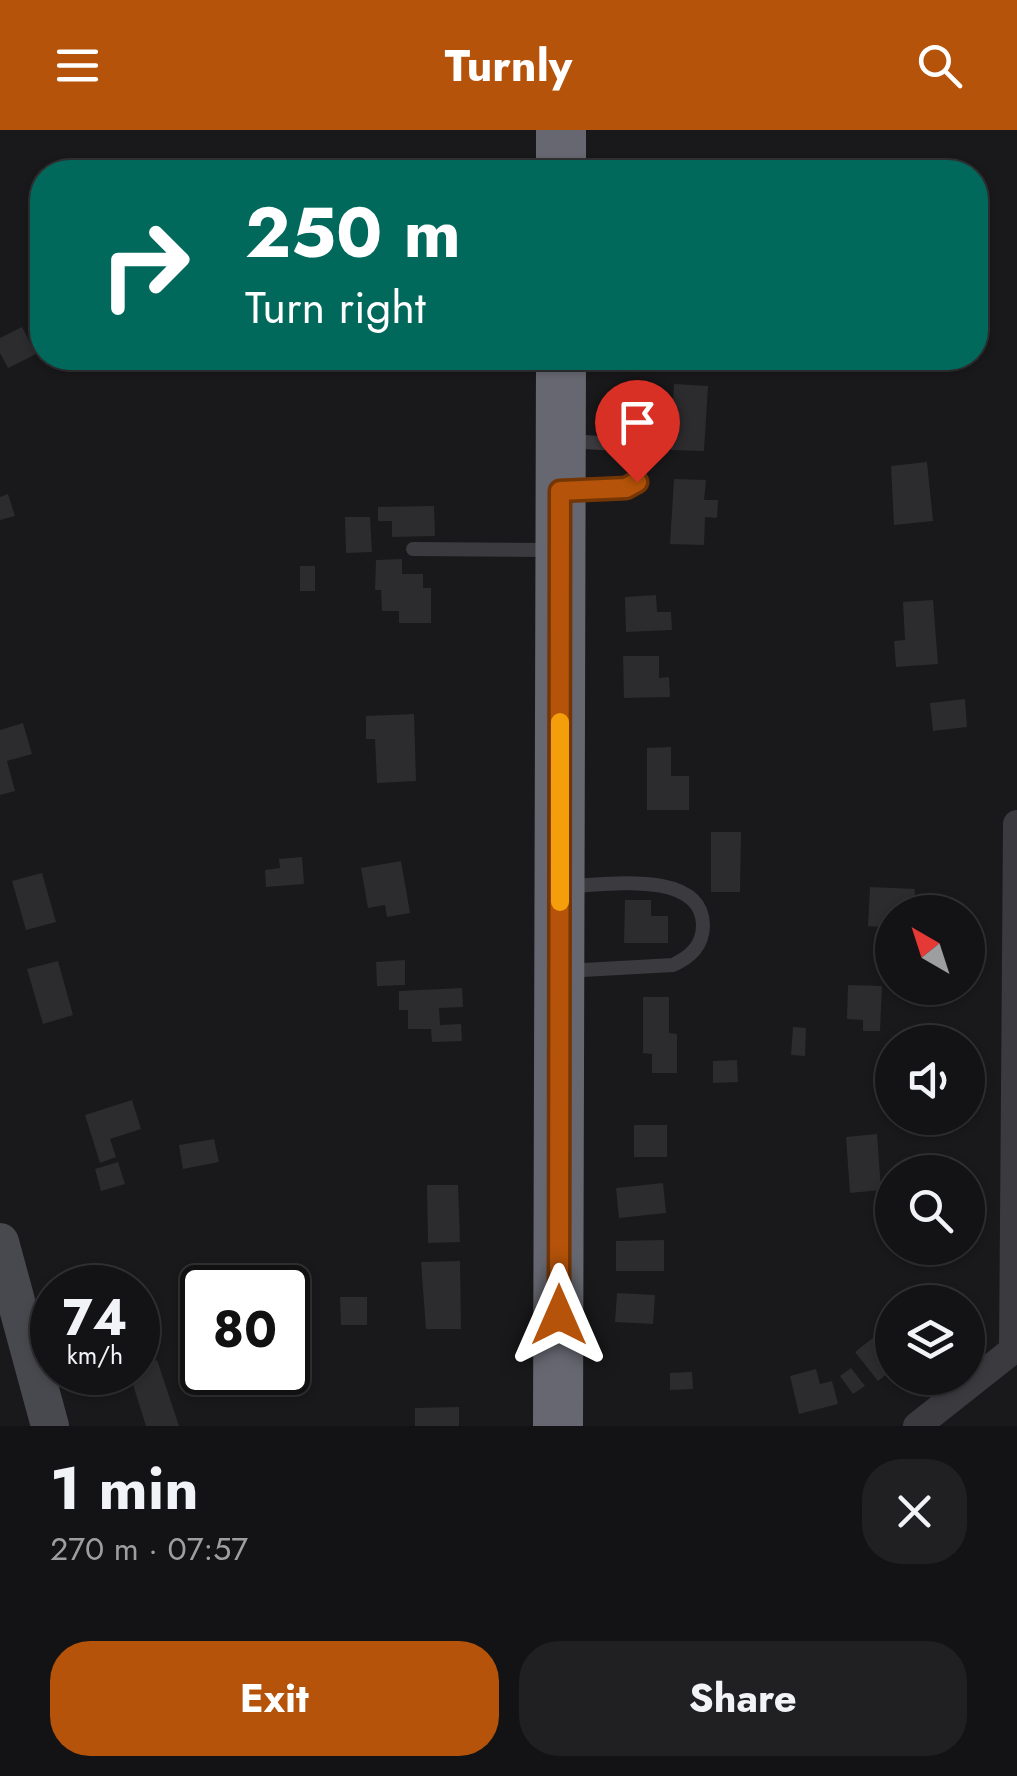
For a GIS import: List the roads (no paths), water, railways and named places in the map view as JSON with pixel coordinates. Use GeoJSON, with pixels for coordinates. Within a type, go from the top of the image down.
{"type":"FeatureCollection","features":[{"type":"Feature","properties":{"kind":"highway"},"geometry":{"type":"LineString","coordinates":[[561,130],[561,160]]}},
{"type":"Feature","properties":{"kind":"highway"},"geometry":{"type":"LineString","coordinates":[[558,1426],[561,370]]}},
{"type":"Feature","properties":{"kind":"street"},"geometry":{"type":"LineString","coordinates":[[932,1421],[1015,1349],[1017,824]]}},
{"type":"Feature","properties":{"kind":"street"},"geometry":{"type":"LineString","coordinates":[[0,1242],[50,1426]]}},
{"type":"Feature","properties":{"kind":"lane"},"geometry":{"type":"LineString","coordinates":[[560,441],[634,445],[641,456],[641,471],[637,482],[626,488],[560,491]]}},
{"type":"Feature","properties":{"kind":"lane"},"geometry":{"type":"LineString","coordinates":[[413,548],[560,550]]}},
{"type":"Feature","properties":{"kind":"lane"},"geometry":{"type":"LineString","coordinates":[[560,886],[674,886],[696,902],[704,922],[701,942],[688,958],[673,965],[560,971]]}}]}
